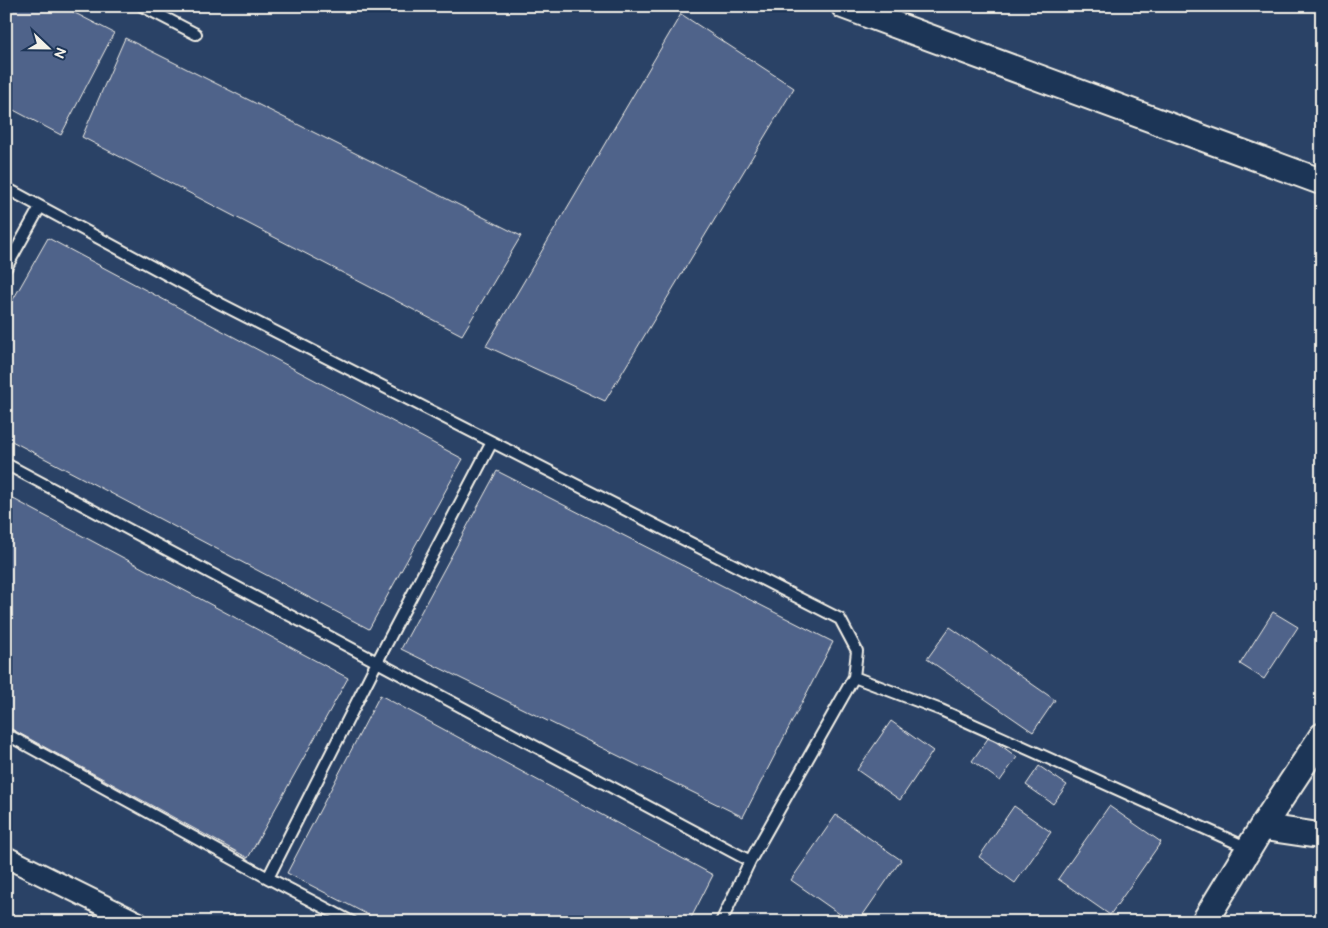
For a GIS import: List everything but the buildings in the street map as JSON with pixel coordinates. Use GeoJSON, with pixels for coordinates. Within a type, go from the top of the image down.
{"type":"FeatureCollection","features":[{"type":"Feature","properties":{"kind":"street"},"geometry":{"type":"LineString","coordinates":[[844,6],[1322,182]]}},
{"type":"Feature","properties":{"kind":"street"},"geometry":{"type":"LineString","coordinates":[[1204,922],[1262,827],[1322,736]]}},
{"type":"Feature","properties":{"kind":"street"},"geometry":{"type":"LineString","coordinates":[[1262,827],[1322,836]]}},
{"type":"Feature","properties":{"kind":"street"},"geometry":{"type":"LineString","coordinates":[[6,857],[138,922]]}},
{"type":"Feature","properties":{"kind":"lane"},"geometry":{"type":"LineString","coordinates":[[142,6],[196,34]]}},
{"type":"Feature","properties":{"kind":"lane"},"geometry":{"type":"LineString","coordinates":[[6,188],[222,304],[840,619],[857,651],[854,677],[750,861],[721,922]]}},
{"type":"Feature","properties":{"kind":"lane"},"geometry":{"type":"LineString","coordinates":[[6,268],[40,207]]}},
{"type":"Feature","properties":{"kind":"lane"},"geometry":{"type":"LineString","coordinates":[[268,878],[377,662],[492,442]]}},
{"type":"Feature","properties":{"kind":"lane"},"geometry":{"type":"LineString","coordinates":[[6,464],[750,861]]}},
{"type":"Feature","properties":{"kind":"lane"},"geometry":{"type":"LineString","coordinates":[[854,677],[941,710],[1249,849]]}},
{"type":"Feature","properties":{"kind":"lane"},"geometry":{"type":"LineString","coordinates":[[6,734],[352,922]]}},
{"type":"Feature","properties":{"kind":"shaded area"},"geometry":{"type":"Polygon","coordinates":[[[6,6],[1322,6],[1322,922],[6,922],[6,6]]]}}]}
